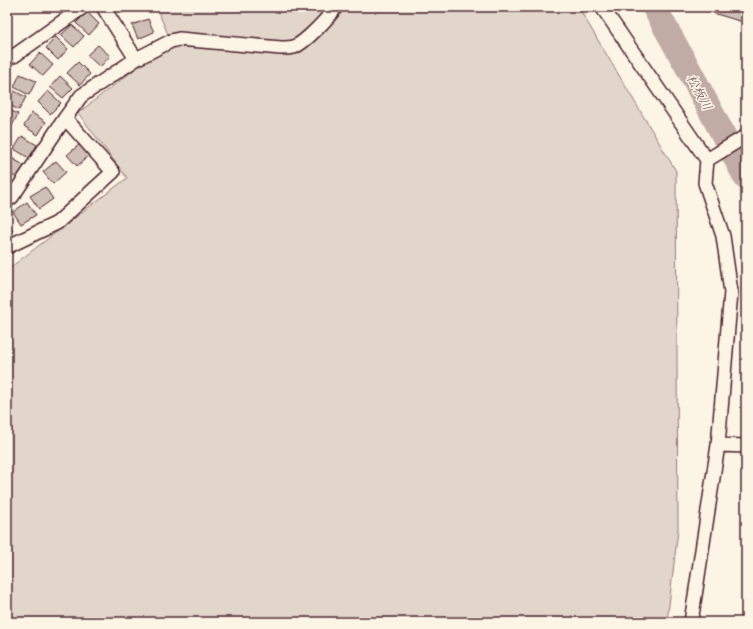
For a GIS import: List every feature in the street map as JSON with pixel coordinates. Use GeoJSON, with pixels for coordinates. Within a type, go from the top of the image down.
{"type":"FeatureCollection","features":[{"type":"Feature","properties":{"kind":"street"},"geometry":{"type":"LineString","coordinates":[[7,60],[83,7]]}},
{"type":"Feature","properties":{"kind":"street"},"geometry":{"type":"LineString","coordinates":[[103,7],[136,59]]}},
{"type":"Feature","properties":{"kind":"street"},"geometry":{"type":"LineString","coordinates":[[7,201],[12,197],[81,96],[136,59],[171,41],[179,39],[281,48],[294,47],[310,35],[327,19],[336,7]]}},
{"type":"Feature","properties":{"kind":"street"},"geometry":{"type":"LineString","coordinates":[[602,7],[712,157]]}},
{"type":"Feature","properties":{"kind":"street"},"geometry":{"type":"LineString","coordinates":[[7,247],[57,222],[113,172],[65,118]]}},
{"type":"Feature","properties":{"kind":"street"},"geometry":{"type":"LineString","coordinates":[[691,622],[718,445],[731,292],[723,236],[705,183],[712,157],[742,138]]}},
{"type":"Feature","properties":{"kind":"street"},"geometry":{"type":"LineString","coordinates":[[718,445],[746,446]]}},
{"type":"Feature","properties":{"kind":"shaded area"},"geometry":{"type":"Polygon","coordinates":[[[156,7],[580,7],[580,10],[676,171],[678,530],[667,622],[7,622],[7,270],[127,178],[78,113],[171,41],[156,7]]]}},
{"type":"Feature","properties":{"kind":"building"},"geometry":{"type":"Polygon","coordinates":[[[119,7],[137,7],[122,13],[119,7]]]}},
{"type":"Feature","properties":{"kind":"building"},"geometry":{"type":"Polygon","coordinates":[[[715,7],[746,7],[746,23],[713,13],[715,7]]]}},
{"type":"Feature","properties":{"kind":"building"},"geometry":{"type":"Polygon","coordinates":[[[87,12],[99,24],[89,35],[76,23],[87,12]]]}},
{"type":"Feature","properties":{"kind":"building"},"geometry":{"type":"Polygon","coordinates":[[[148,19],[154,32],[138,39],[132,25],[148,19]]]}},
{"type":"Feature","properties":{"kind":"building"},"geometry":{"type":"Polygon","coordinates":[[[72,25],[84,36],[74,47],[61,35],[72,25]]]}},
{"type":"Feature","properties":{"kind":"building"},"geometry":{"type":"Polygon","coordinates":[[[56,37],[68,49],[58,60],[46,48],[56,37]]]}},
{"type":"Feature","properties":{"kind":"building"},"geometry":{"type":"Polygon","coordinates":[[[98,45],[110,56],[100,67],[87,55],[98,45]]]}},
{"type":"Feature","properties":{"kind":"building"},"geometry":{"type":"Polygon","coordinates":[[[40,53],[53,65],[43,76],[30,64],[40,53]]]}},
{"type":"Feature","properties":{"kind":"building"},"geometry":{"type":"Polygon","coordinates":[[[78,62],[90,74],[80,85],[67,73],[78,62]]]}},
{"type":"Feature","properties":{"kind":"building"},"geometry":{"type":"Polygon","coordinates":[[[20,74],[36,81],[29,95],[14,87],[20,74]]]}},
{"type":"Feature","properties":{"kind":"building"},"geometry":{"type":"Polygon","coordinates":[[[60,76],[73,88],[63,98],[50,87],[60,76]]]}},
{"type":"Feature","properties":{"kind":"building"},"geometry":{"type":"Polygon","coordinates":[[[10,89],[26,97],[19,110],[7,104],[7,96],[10,89]]]}},
{"type":"Feature","properties":{"kind":"building"},"geometry":{"type":"Polygon","coordinates":[[[48,91],[61,103],[50,114],[38,102],[48,91]]]}},
{"type":"Feature","properties":{"kind":"building"},"geometry":{"type":"Polygon","coordinates":[[[7,109],[18,114],[11,128],[7,125],[7,109]]]}},
{"type":"Feature","properties":{"kind":"building"},"geometry":{"type":"Polygon","coordinates":[[[32,113],[46,122],[38,135],[24,126],[32,113]]]}},
{"type":"Feature","properties":{"kind":"building"},"geometry":{"type":"Polygon","coordinates":[[[22,136],[37,145],[29,158],[14,149],[22,136]]]}},
{"type":"Feature","properties":{"kind":"building"},"geometry":{"type":"Polygon","coordinates":[[[80,144],[90,155],[77,166],[67,155],[80,144]]]}},
{"type":"Feature","properties":{"kind":"building"},"geometry":{"type":"Polygon","coordinates":[[[10,157],[25,166],[17,178],[7,172],[7,162],[10,157]]]}},
{"type":"Feature","properties":{"kind":"building"},"geometry":{"type":"Polygon","coordinates":[[[56,161],[66,172],[53,184],[43,172],[56,161]]]}},
{"type":"Feature","properties":{"kind":"building"},"geometry":{"type":"Polygon","coordinates":[[[45,187],[53,199],[39,209],[30,196],[45,187]]]}},
{"type":"Feature","properties":{"kind":"building"},"geometry":{"type":"Polygon","coordinates":[[[27,202],[36,215],[21,224],[13,212],[27,202]]]}},
{"type":"Feature","properties":{"kind":"building"},"geometry":{"type":"Polygon","coordinates":[[[7,221],[13,230],[7,234],[7,221]]]}},
{"type":"Feature","properties":{"kind":"waterway","name":"松板川"},"geometry":{"type":"LineString","coordinates":[[654,7],[746,178]]}}]}
